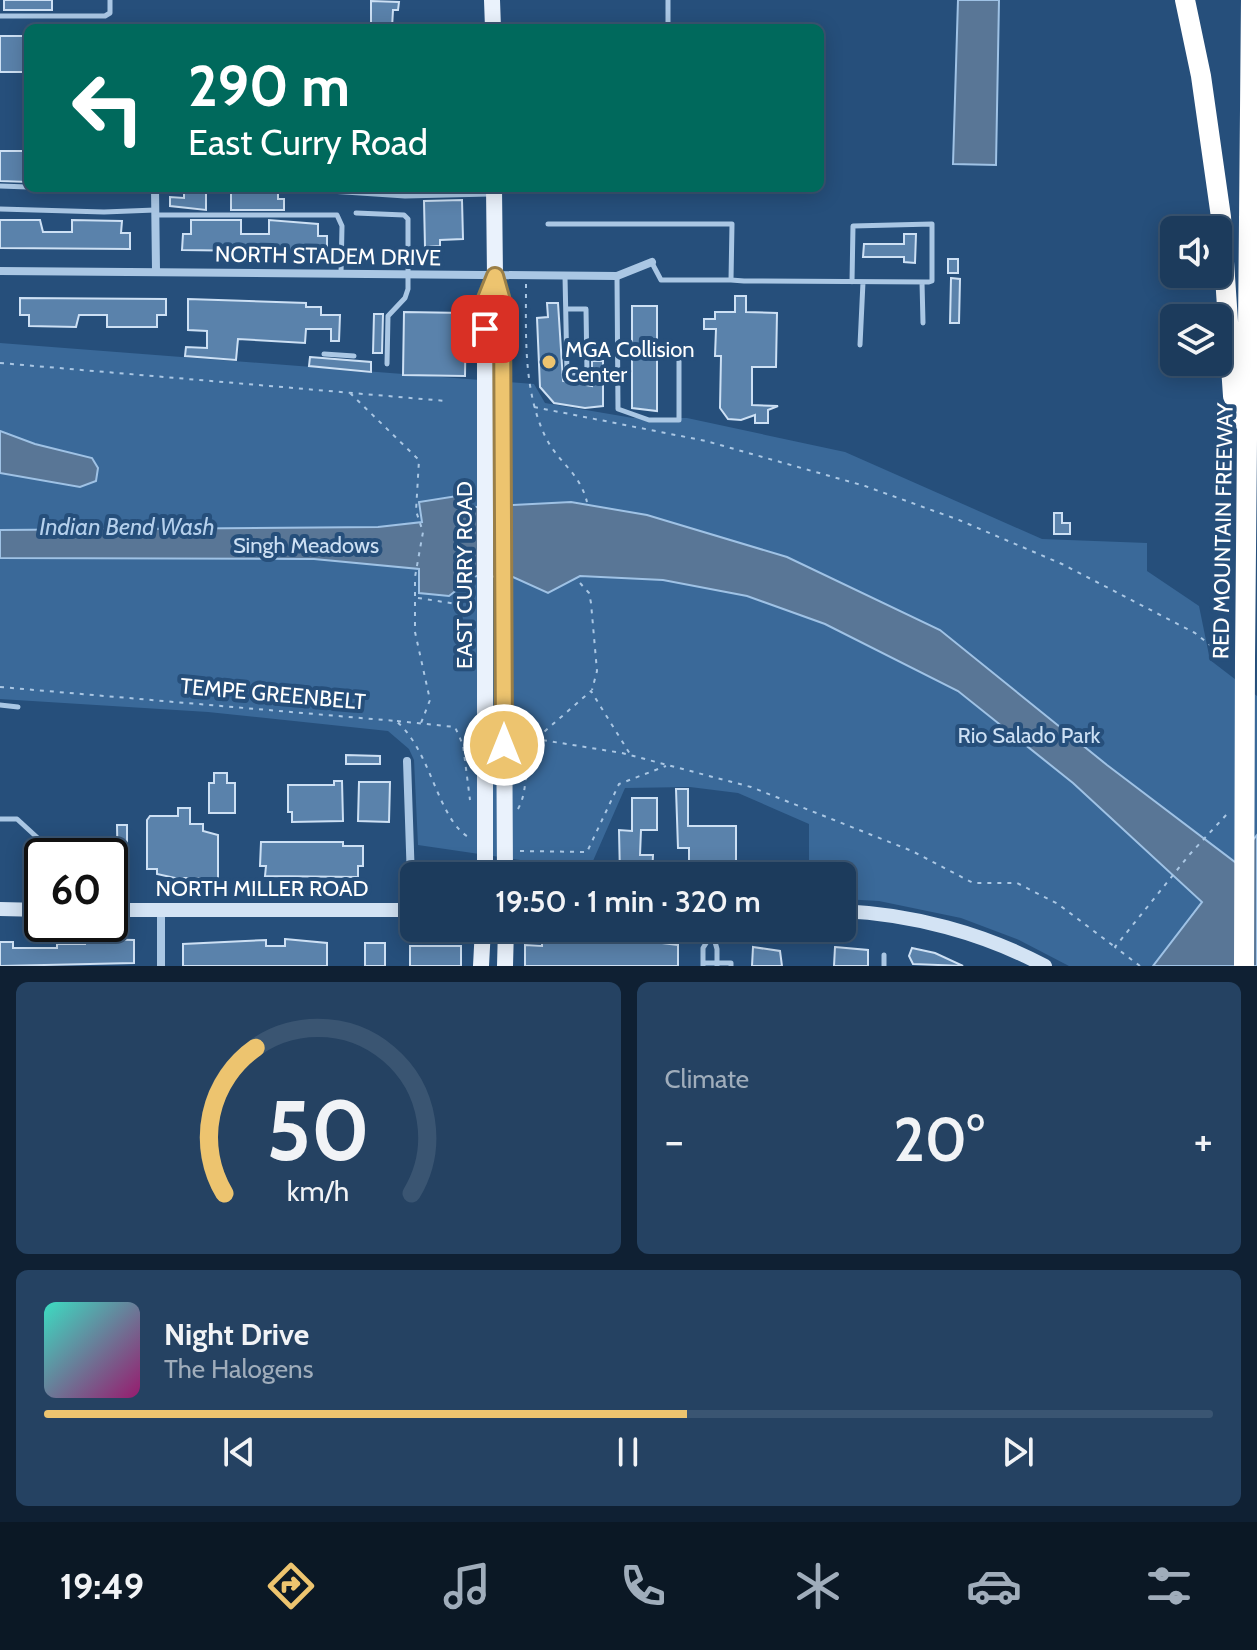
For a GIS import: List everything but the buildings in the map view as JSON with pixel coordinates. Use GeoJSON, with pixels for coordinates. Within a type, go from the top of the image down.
{"type":"FeatureCollection","features":[{"type":"Feature","properties":{"kind":"highway"},"geometry":{"type":"LineString","coordinates":[[1185,0],[1201,76],[1221,217],[1233,396],[1249,432]]}},
{"type":"Feature","properties":{"kind":"highway","name":"RED MOUNTAIN FREEWAY"},"geometry":{"type":"LineString","coordinates":[[1244,966],[1239,662],[1249,432],[1251,0]]}},
{"type":"Feature","properties":{"kind":"main road"},"geometry":{"type":"LineString","coordinates":[[492,0],[493,24]]}},
{"type":"Feature","properties":{"kind":"main road","name":"EAST CURRY ROAD"},"geometry":{"type":"LineString","coordinates":[[494,192],[495,276],[502,301],[495,587],[505,862]]}},
{"type":"Feature","properties":{"kind":"main road","name":"EAST CURRY ROAD"},"geometry":{"type":"LineString","coordinates":[[485,862],[486,607],[495,587]]}},
{"type":"Feature","properties":{"kind":"main road"},"geometry":{"type":"LineString","coordinates":[[481,966],[482,942]]}},
{"type":"Feature","properties":{"kind":"main road"},"geometry":{"type":"LineString","coordinates":[[505,966],[506,942]]}},
{"type":"Feature","properties":{"kind":"street"},"geometry":{"type":"LineString","coordinates":[[155,192],[156,271]]}},
{"type":"Feature","properties":{"kind":"street","name":"NORTH STADEM DRIVE"},"geometry":{"type":"LineString","coordinates":[[0,271],[617,276],[652,262]]}},
{"type":"Feature","properties":{"kind":"street"},"geometry":{"type":"LineString","coordinates":[[407,761],[411,862]]}},
{"type":"Feature","properties":{"kind":"street"},"geometry":{"type":"LineString","coordinates":[[0,909],[24,910]]}},
{"type":"Feature","properties":{"kind":"street","name":"NORTH MILLER ROAD"},"geometry":{"type":"LineString","coordinates":[[128,910],[400,910]]}},
{"type":"Feature","properties":{"kind":"street"},"geometry":{"type":"LineString","coordinates":[[161,911],[161,966]]}},
{"type":"Feature","properties":{"kind":"street"},"geometry":{"type":"LineString","coordinates":[[856,913],[936,925],[980,937],[1045,966]]}},
{"type":"Feature","properties":{"kind":"lane"},"geometry":{"type":"LineString","coordinates":[[0,16],[105,16],[110,13],[110,0]]}},
{"type":"Feature","properties":{"kind":"lane"},"geometry":{"type":"LineString","coordinates":[[668,0],[668,24]]}},
{"type":"Feature","properties":{"kind":"lane"},"geometry":{"type":"LineString","coordinates":[[0,186],[24,187]]}},
{"type":"Feature","properties":{"kind":"lane"},"geometry":{"type":"LineString","coordinates":[[345,192],[405,196],[476,192]]}},
{"type":"Feature","properties":{"kind":"lane"},"geometry":{"type":"LineString","coordinates":[[0,209],[337,215],[342,226],[341,274]]}},
{"type":"Feature","properties":{"kind":"lane"},"geometry":{"type":"LineString","coordinates":[[356,213],[404,215],[408,219],[405,298],[388,316],[387,364]]}},
{"type":"Feature","properties":{"kind":"lane"},"geometry":{"type":"LineString","coordinates":[[652,262],[661,280],[731,280],[852,282],[922,282],[932,280],[933,227],[930,223],[853,226],[852,282]]}},
{"type":"Feature","properties":{"kind":"lane"},"geometry":{"type":"LineString","coordinates":[[548,224],[732,224],[731,280]]}},
{"type":"Feature","properties":{"kind":"lane"},"geometry":{"type":"LineString","coordinates":[[565,276],[567,373],[587,373],[586,309],[566,309]]}},
{"type":"Feature","properties":{"kind":"lane"},"geometry":{"type":"LineString","coordinates":[[617,276],[618,409],[622,413],[649,420],[679,420],[679,350]]}},
{"type":"Feature","properties":{"kind":"lane"},"geometry":{"type":"LineString","coordinates":[[860,345],[863,282]]}},
{"type":"Feature","properties":{"kind":"lane"},"geometry":{"type":"LineString","coordinates":[[922,282],[923,323]]}},
{"type":"Feature","properties":{"kind":"lane"},"geometry":{"type":"LineString","coordinates":[[324,354],[354,356]]}},
{"type":"Feature","properties":{"kind":"lane"},"geometry":{"type":"LineString","coordinates":[[0,705],[18,707]]}},
{"type":"Feature","properties":{"kind":"lane"},"geometry":{"type":"LineString","coordinates":[[0,819],[17,819],[38,838]]}},
{"type":"Feature","properties":{"kind":"lane"},"geometry":{"type":"LineString","coordinates":[[707,942],[703,948],[703,965],[731,963],[731,966]]}},
{"type":"Feature","properties":{"kind":"lane"},"geometry":{"type":"LineString","coordinates":[[714,942],[717,965]]}},
{"type":"Feature","properties":{"kind":"lane"},"geometry":{"type":"LineString","coordinates":[[884,955],[884,966]]}},
{"type":"Feature","properties":{"kind":"path"},"geometry":{"type":"LineString","coordinates":[[526,276],[529,381],[534,407],[549,444],[581,480],[587,502]]}},
{"type":"Feature","properties":{"kind":"path"},"geometry":{"type":"LineString","coordinates":[[0,363],[446,401]]}},
{"type":"Feature","properties":{"kind":"path"},"geometry":{"type":"LineString","coordinates":[[350,391],[350,396],[419,460],[416,511],[423,532],[415,577],[417,655],[430,700],[421,723]]}},
{"type":"Feature","properties":{"kind":"path"},"geometry":{"type":"LineString","coordinates":[[534,407],[719,444],[879,490],[1062,564],[1195,633],[1239,662]]}},
{"type":"Feature","properties":{"kind":"path"},"geometry":{"type":"LineString","coordinates":[[513,810],[520,808],[530,752],[536,739],[591,691],[597,671],[593,613],[589,593],[580,583]]}},
{"type":"Feature","properties":{"kind":"path"},"geometry":{"type":"LineString","coordinates":[[416,598],[486,607]]}},
{"type":"Feature","properties":{"kind":"path","name":"TEMPE GREENBELT"},"geometry":{"type":"LineString","coordinates":[[0,687],[396,721],[420,749],[452,823],[458,832],[475,841]]}},
{"type":"Feature","properties":{"kind":"path"},"geometry":{"type":"LineString","coordinates":[[591,691],[630,755]]}},
{"type":"Feature","properties":{"kind":"path"},"geometry":{"type":"LineString","coordinates":[[396,721],[455,727],[463,745],[466,784],[475,806]]}},
{"type":"Feature","properties":{"kind":"path"},"geometry":{"type":"LineString","coordinates":[[536,739],[630,755],[751,787],[912,851],[973,883],[1006,881],[1036,890],[1140,966]]}},
{"type":"Feature","properties":{"kind":"path"},"geometry":{"type":"LineString","coordinates":[[516,851],[590,849],[619,784],[667,765]]}},
{"type":"Feature","properties":{"kind":"path"},"geometry":{"type":"LineString","coordinates":[[1115,947],[1204,838]]}},
{"type":"Feature","properties":{"kind":"green space","name":"Rio Salado Park"},"geometry":{"type":"Polygon","coordinates":[[[0,343],[534,384],[545,403],[633,418],[687,418],[845,452],[1042,539],[1147,543],[1147,571],[1199,606],[1210,660],[1257,696],[1257,835],[1153,966],[1069,966],[1019,940],[961,918],[879,901],[856,900],[856,862],[809,862],[809,824],[738,793],[690,787],[625,788],[593,862],[534,862],[418,845],[414,760],[409,749],[388,731],[208,712],[0,699],[0,343]]]}},
{"type":"Feature","properties":{"kind":"shaded area"},"geometry":{"type":"Polygon","coordinates":[[[958,0],[999,0],[996,165],[953,164],[958,0]]]}},
{"type":"Feature","properties":{"kind":"shaded area"},"geometry":{"type":"Polygon","coordinates":[[[0,431],[35,444],[92,458],[98,468],[96,481],[80,487],[0,473],[0,431]]]}},
{"type":"Feature","properties":{"kind":"shaded area"},"geometry":{"type":"Polygon","coordinates":[[[457,496],[475,507],[571,502],[647,515],[787,557],[940,630],[1107,765],[1235,862],[1257,835],[1257,966],[1153,966],[1202,902],[1073,783],[958,691],[825,624],[747,596],[663,580],[580,576],[548,593],[513,577],[475,576],[449,596],[419,593],[419,569],[314,559],[0,558],[0,530],[378,527],[422,522],[419,502],[457,496]]]}},
{"type":"Feature","properties":{"kind":"place","name":"MGA Collision Center"},"geometry":{"type":"Point","coordinates":[549,362]}},
{"type":"Feature","properties":{"kind":"route"},"geometry":{"type":"LineString","coordinates":[[485,329],[485,301],[495,276],[502,301],[504,745]]}},
{"type":"Feature","properties":{"kind":"water label","name":"Indian Bend Wash"},"geometry":{"type":"Point","coordinates":[127,526]}},
{"type":"Feature","properties":{"kind":"park label","name":"Singh Meadows"},"geometry":{"type":"Point","coordinates":[306,545]}}]}
